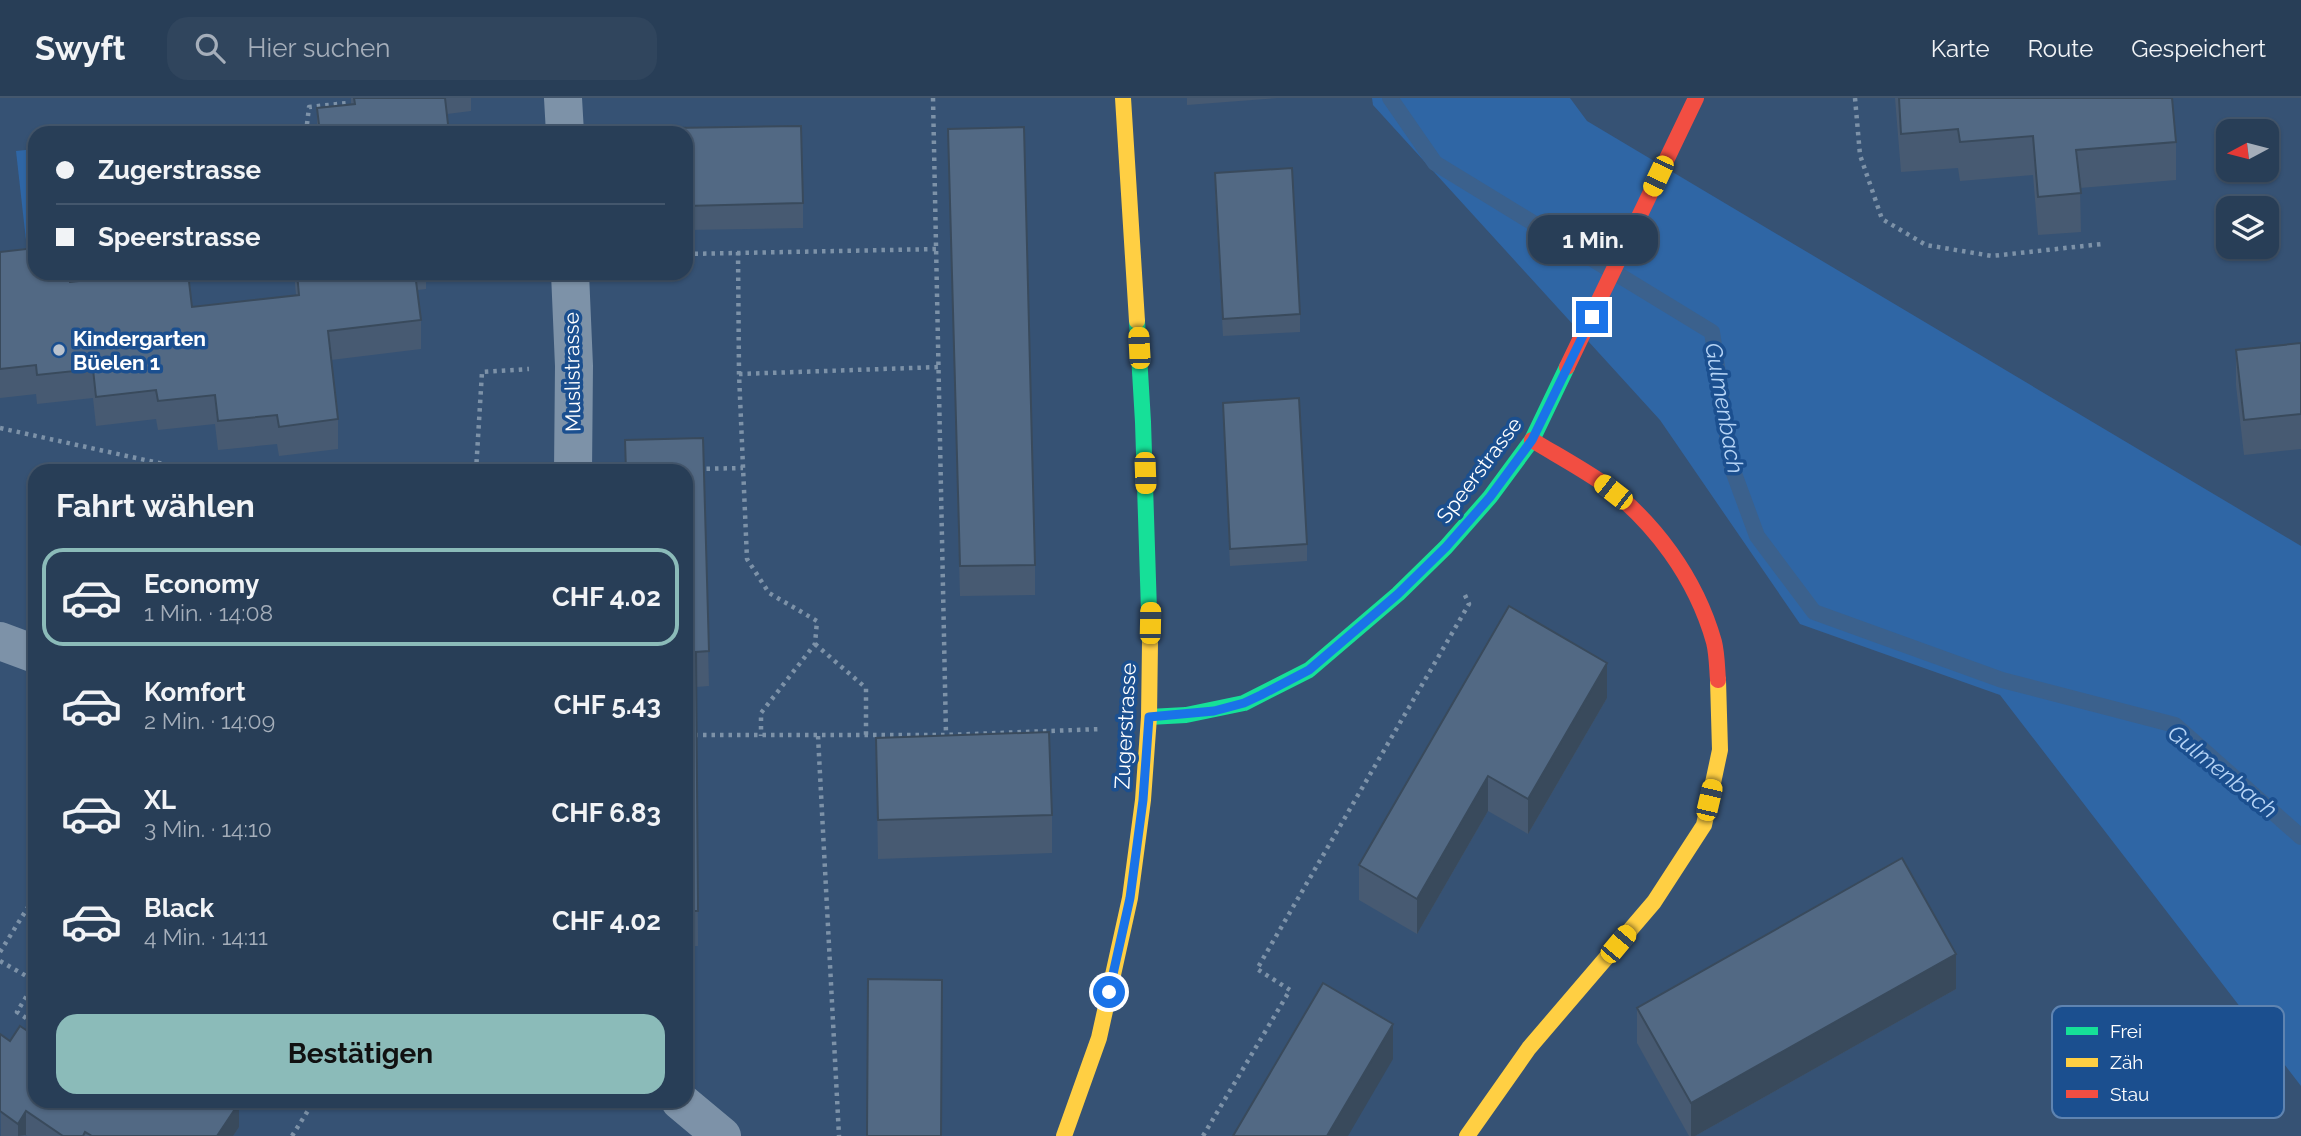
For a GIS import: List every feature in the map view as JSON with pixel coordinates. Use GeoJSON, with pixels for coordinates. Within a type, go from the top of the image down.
{"type":"FeatureCollection","features":[{"type":"Feature","properties":{"kind":"street"},"geometry":{"type":"LineString","coordinates":[[564,98],[565,126]]}},
{"type":"Feature","properties":{"kind":"street","name":"Zugerstrasse"},"geometry":{"type":"LineString","coordinates":[[1064,1136],[1099,1038],[1130,898],[1143,800],[1149,717],[1150,599],[1143,422],[1123,98]]}},
{"type":"Feature","properties":{"kind":"street","name":"Speerstrasse"},"geometry":{"type":"LineString","coordinates":[[1149,717],[1195,714],[1244,703],[1309,670],[1398,594],[1446,547],[1490,497],[1532,440],[1696,98]]}},
{"type":"Feature","properties":{"kind":"street","name":"Muslistrasse"},"geometry":{"type":"LineString","coordinates":[[570,280],[574,366],[573,464]]}},
{"type":"Feature","properties":{"kind":"street"},"geometry":{"type":"LineString","coordinates":[[1467,1136],[1529,1048],[1661,891],[1704,825],[1720,750],[1720,692],[1714,643],[1689,581],[1657,534],[1627,503],[1599,481],[1532,440]]}},
{"type":"Feature","properties":{"kind":"street"},"geometry":{"type":"LineString","coordinates":[[0,641],[28,651]]}},
{"type":"Feature","properties":{"kind":"street"},"geometry":{"type":"LineString","coordinates":[[687,1108],[722,1136]]}},
{"type":"Feature","properties":{"kind":"path"},"geometry":{"type":"LineString","coordinates":[[933,98],[946,735]]}},
{"type":"Feature","properties":{"kind":"path"},"geometry":{"type":"LineString","coordinates":[[1855,98],[1860,155],[1882,219],[1893,226],[1926,245],[1992,256],[2102,244]]}},
{"type":"Feature","properties":{"kind":"path"},"geometry":{"type":"LineString","coordinates":[[307,126],[309,107],[347,103]]}},
{"type":"Feature","properties":{"kind":"path"},"geometry":{"type":"LineString","coordinates":[[693,254],[938,249]]}},
{"type":"Feature","properties":{"kind":"path"},"geometry":{"type":"LineString","coordinates":[[738,253],[739,374],[747,559],[769,593],[817,621],[815,643],[761,713],[761,736]]}},
{"type":"Feature","properties":{"kind":"path"},"geometry":{"type":"LineString","coordinates":[[476,464],[482,372],[574,366]]}},
{"type":"Feature","properties":{"kind":"path"},"geometry":{"type":"LineString","coordinates":[[739,374],[940,367]]}},
{"type":"Feature","properties":{"kind":"path"},"geometry":{"type":"LineString","coordinates":[[0,428],[163,464]]}},
{"type":"Feature","properties":{"kind":"path"},"geometry":{"type":"LineString","coordinates":[[693,469],[743,468]]}},
{"type":"Feature","properties":{"kind":"path"},"geometry":{"type":"LineString","coordinates":[[1203,1136],[1290,990],[1257,969],[1469,604],[1446,547]]}},
{"type":"Feature","properties":{"kind":"path"},"geometry":{"type":"LineString","coordinates":[[815,643],[866,688],[866,736]]}},
{"type":"Feature","properties":{"kind":"path"},"geometry":{"type":"LineString","coordinates":[[693,735],[866,736],[1101,730]]}},
{"type":"Feature","properties":{"kind":"path"},"geometry":{"type":"LineString","coordinates":[[818,736],[839,1136]]}},
{"type":"Feature","properties":{"kind":"path"},"geometry":{"type":"LineString","coordinates":[[0,952],[28,907]]}},
{"type":"Feature","properties":{"kind":"path"},"geometry":{"type":"LineString","coordinates":[[0,961],[28,977]]}},
{"type":"Feature","properties":{"kind":"path"},"geometry":{"type":"LineString","coordinates":[[28,993],[17,1012],[28,1019]]}},
{"type":"Feature","properties":{"kind":"path"},"geometry":{"type":"LineString","coordinates":[[292,1136],[310,1108]]}},
{"type":"Feature","properties":{"kind":"shaded area"},"geometry":{"type":"Polygon","coordinates":[[[1372,98],[1570,98],[1587,121],[2301,546],[2301,1086],[2284,1064],[2284,1006],[2239,1006],[2000,695],[1800,624],[1660,420],[1373,105],[1372,98]]]}},
{"type":"Feature","properties":{"kind":"shaded area"},"geometry":{"type":"Polygon","coordinates":[[[28,150],[28,258],[16,151],[28,150]]]}},
{"type":"Feature","properties":{"kind":"building"},"geometry":{"type":"Polygon","coordinates":[[[354,98],[445,98],[448,126],[319,126],[317,108],[355,104],[354,98]]]}},
{"type":"Feature","properties":{"kind":"building"},"geometry":{"type":"Polygon","coordinates":[[[1899,98],[2172,98],[2176,142],[2076,150],[2081,193],[2038,197],[2033,136],[1960,142],[1958,129],[1901,134],[1899,98]]]}},
{"type":"Feature","properties":{"kind":"building"},"geometry":{"type":"Polygon","coordinates":[[[801,126],[803,203],[693,206],[693,128],[801,126]]]}},
{"type":"Feature","properties":{"kind":"building"},"geometry":{"type":"Polygon","coordinates":[[[1024,127],[1035,565],[960,566],[948,129],[1024,127]]]}},
{"type":"Feature","properties":{"kind":"building"},"geometry":{"type":"Polygon","coordinates":[[[1292,168],[1300,314],[1223,319],[1215,173],[1292,168]]]}},
{"type":"Feature","properties":{"kind":"building"},"geometry":{"type":"Polygon","coordinates":[[[28,249],[28,280],[189,280],[192,307],[299,295],[298,280],[416,280],[421,320],[328,331],[338,419],[279,427],[277,415],[218,421],[215,395],[158,401],[156,390],[96,397],[93,369],[37,375],[36,365],[0,369],[0,252],[28,249]]]}},
{"type":"Feature","properties":{"kind":"building"},"geometry":{"type":"Polygon","coordinates":[[[2301,343],[2301,414],[2244,420],[2236,350],[2301,343]]]}},
{"type":"Feature","properties":{"kind":"building"},"geometry":{"type":"Polygon","coordinates":[[[1299,398],[1307,544],[1230,549],[1223,403],[1299,398]]]}},
{"type":"Feature","properties":{"kind":"building"},"geometry":{"type":"Polygon","coordinates":[[[703,438],[709,651],[696,652],[698,911],[693,911],[693,464],[626,464],[625,440],[703,438]]]}},
{"type":"Feature","properties":{"kind":"building"},"geometry":{"type":"Polygon","coordinates":[[[1509,606],[1607,663],[1528,799],[1488,776],[1417,899],[1359,865],[1509,606]]]}},
{"type":"Feature","properties":{"kind":"building"},"geometry":{"type":"Polygon","coordinates":[[[1049,732],[1052,815],[878,820],[876,738],[1049,732]]]}},
{"type":"Feature","properties":{"kind":"building"},"geometry":{"type":"Polygon","coordinates":[[[1902,858],[1956,954],[1691,1103],[1637,1008],[1902,858]]]}},
{"type":"Feature","properties":{"kind":"building"},"geometry":{"type":"Polygon","coordinates":[[[868,979],[942,980],[941,1136],[867,1136],[868,979]]]}},
{"type":"Feature","properties":{"kind":"building"},"geometry":{"type":"Polygon","coordinates":[[[1323,983],[1393,1024],[1327,1136],[1233,1136],[1323,983]]]}},
{"type":"Feature","properties":{"kind":"building"},"geometry":{"type":"Polygon","coordinates":[[[20,1026],[28,1031],[28,1108],[236,1108],[217,1136],[92,1136],[85,1132],[83,1136],[63,1136],[26,1111],[18,1124],[0,1111],[0,1034],[10,1041],[20,1026]]]}},
{"type":"Feature","properties":{"kind":"waterway","name":"Gulmenbach"},"geometry":{"type":"LineString","coordinates":[[1390,98],[1435,163],[1712,332],[1732,468],[1757,536],[1814,612],[2002,680],[2175,725],[2301,837]]}},
{"type":"Feature","properties":{"kind":"traffic: fast"},"geometry":{"type":"LineString","coordinates":[[1137,321],[1150,643]]}},
{"type":"Feature","properties":{"kind":"traffic: fast"},"geometry":{"type":"LineString","coordinates":[[1149,717],[1186,715],[1244,703],[1309,670],[1398,594],[1446,547],[1490,497],[1532,440],[1567,367]]}},
{"type":"Feature","properties":{"kind":"traffic: slow"},"geometry":{"type":"LineString","coordinates":[[1123,98],[1137,321]]}},
{"type":"Feature","properties":{"kind":"traffic: slow"},"geometry":{"type":"LineString","coordinates":[[1064,1136],[1099,1038],[1130,898],[1143,800],[1149,717],[1150,643]]}},
{"type":"Feature","properties":{"kind":"traffic: slow"},"geometry":{"type":"LineString","coordinates":[[1467,1136],[1529,1048],[1654,902],[1704,825],[1720,750],[1718,680]]}},
{"type":"Feature","properties":{"kind":"traffic: jam"},"geometry":{"type":"LineString","coordinates":[[1567,367],[1696,98]]}},
{"type":"Feature","properties":{"kind":"traffic: jam"},"geometry":{"type":"LineString","coordinates":[[1532,440],[1593,476],[1620,497],[1671,553],[1706,618],[1715,647],[1718,680]]}},
{"type":"Feature","properties":{"kind":"place","name":"Kindergarten Büelen 1"},"geometry":{"type":"Point","coordinates":[59,350]}},
{"type":"Feature","properties":{"kind":"route"},"geometry":{"type":"LineString","coordinates":[[1109,992],[1130,898],[1143,800],[1149,717],[1214,711],[1261,695],[1309,670],[1398,594],[1446,547],[1490,497],[1532,440],[1592,317]]}}]}
